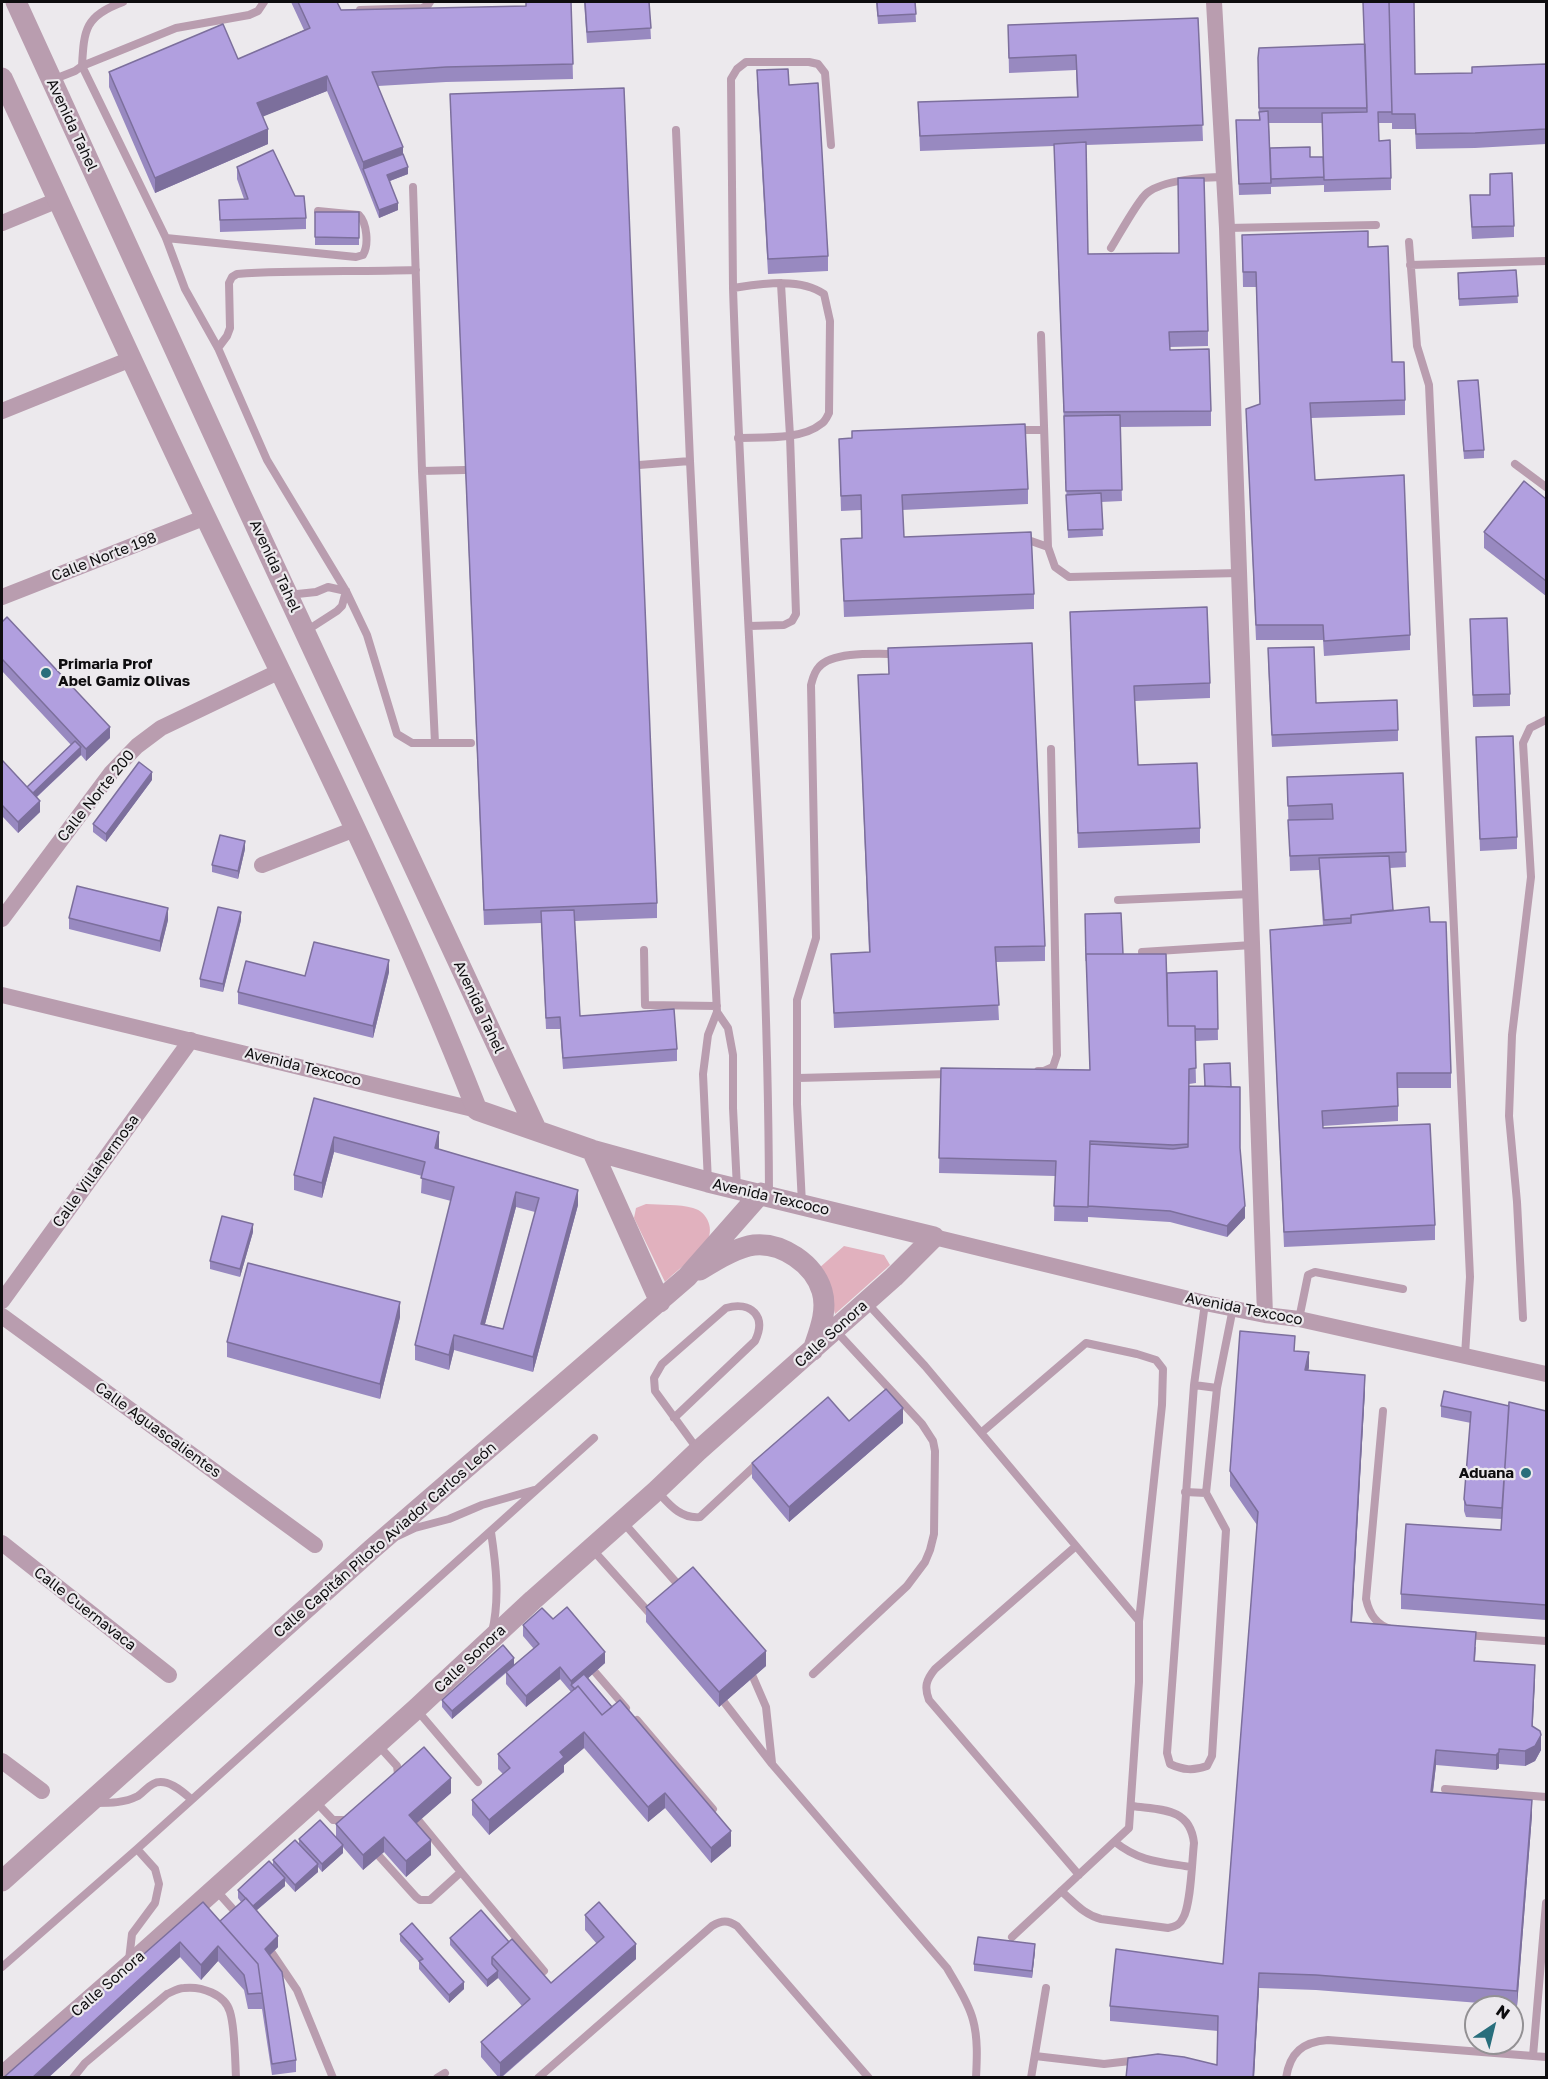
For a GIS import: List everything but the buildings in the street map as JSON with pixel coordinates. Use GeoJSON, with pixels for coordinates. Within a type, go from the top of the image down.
{"type":"FeatureCollection","features":[{"type":"Feature","properties":{"kind":"street","name":"Avenida Tahel"},"geometry":{"type":"LineString","coordinates":[[16,2],[536,1130]]}},
{"type":"Feature","properties":{"kind":"street"},"geometry":{"type":"LineString","coordinates":[[1214,2],[1227,228],[1265,1315]]}},
{"type":"Feature","properties":{"kind":"street"},"geometry":{"type":"LineString","coordinates":[[2,78],[131,359],[355,829],[458,1060],[477,1110]]}},
{"type":"Feature","properties":{"kind":"street"},"geometry":{"type":"LineString","coordinates":[[2,223],[58,200]]}},
{"type":"Feature","properties":{"kind":"street"},"geometry":{"type":"LineString","coordinates":[[2,411],[131,359]]}},
{"type":"Feature","properties":{"kind":"street","name":"Calle Norte 198"},"geometry":{"type":"LineString","coordinates":[[2,597],[206,518]]}},
{"type":"Feature","properties":{"kind":"street","name":"Calle Norte 200"},"geometry":{"type":"LineString","coordinates":[[2,919],[111,773],[137,746],[161,728],[280,671]]}},
{"type":"Feature","properties":{"kind":"street"},"geometry":{"type":"LineString","coordinates":[[262,864],[355,829]]}},
{"type":"Feature","properties":{"kind":"street","name":"Avenida Texcoco"},"geometry":{"type":"LineString","coordinates":[[2,995],[477,1110],[592,1150],[708,1182],[765,1194],[934,1238],[1205,1303],[1299,1319],[1546,1374]]}},
{"type":"Feature","properties":{"kind":"street","name":"Calle Villahermosa"},"geometry":{"type":"LineString","coordinates":[[2,1301],[191,1040]]}},
{"type":"Feature","properties":{"kind":"street"},"geometry":{"type":"LineString","coordinates":[[592,1150],[660,1302]]}},
{"type":"Feature","properties":{"kind":"street","name":"Calle Capitán Piloto Aviador Carlos León"},"geometry":{"type":"LineString","coordinates":[[2,1881],[372,1549],[660,1302],[687,1277],[765,1194]]}},
{"type":"Feature","properties":{"kind":"street","name":"Calle Sonora"},"geometry":{"type":"LineString","coordinates":[[2,2077],[129,1966],[490,1641],[537,1604],[592,1549],[698,1451],[813,1351],[934,1238]]}},
{"type":"Feature","properties":{"kind":"street"},"geometry":{"type":"LineString","coordinates":[[687,1277],[714,1261],[752,1245],[769,1245],[784,1250],[802,1262],[823,1292],[822,1322],[813,1351]]}},
{"type":"Feature","properties":{"kind":"street","name":"Calle Aguascalientes"},"geometry":{"type":"LineString","coordinates":[[2,1316],[315,1545]]}},
{"type":"Feature","properties":{"kind":"street","name":"Calle Cuernavaca"},"geometry":{"type":"LineString","coordinates":[[2,1543],[169,1675]]}},
{"type":"Feature","properties":{"kind":"street"},"geometry":{"type":"LineString","coordinates":[[2,1761],[42,1791]]}},
{"type":"Feature","properties":{"kind":"lane"},"geometry":{"type":"LineString","coordinates":[[123,2],[104,9],[88,25],[83,38],[82,66],[166,238],[185,289],[218,348],[267,460],[346,591],[366,635],[397,734],[412,743],[471,743]]}},
{"type":"Feature","properties":{"kind":"lane"},"geometry":{"type":"LineString","coordinates":[[52,81],[82,66],[176,28],[249,15],[258,11],[264,2]]}},
{"type":"Feature","properties":{"kind":"lane"},"geometry":{"type":"LineString","coordinates":[[360,10],[422,8],[428,6],[430,2]]}},
{"type":"Feature","properties":{"kind":"lane"},"geometry":{"type":"LineString","coordinates":[[765,1194],[769,1105],[733,288],[731,78],[737,69],[746,62],[818,64],[825,73],[831,146]]}},
{"type":"Feature","properties":{"kind":"lane"},"geometry":{"type":"LineString","coordinates":[[676,130],[717,1009],[708,1035],[703,1074],[708,1182]]}},
{"type":"Feature","properties":{"kind":"lane"},"geometry":{"type":"LineString","coordinates":[[1111,248],[1146,194],[1158,187],[1199,177],[1224,177]]}},
{"type":"Feature","properties":{"kind":"lane"},"geometry":{"type":"LineString","coordinates":[[413,187],[422,471],[435,743]]}},
{"type":"Feature","properties":{"kind":"lane"},"geometry":{"type":"LineString","coordinates":[[166,238],[356,257],[363,255],[367,248],[363,218],[359,214],[318,211]]}},
{"type":"Feature","properties":{"kind":"lane"},"geometry":{"type":"LineString","coordinates":[[1227,228],[1376,225]]}},
{"type":"Feature","properties":{"kind":"lane"},"geometry":{"type":"LineString","coordinates":[[1409,242],[1417,346],[1429,385],[1470,1277],[1465,1355]]}},
{"type":"Feature","properties":{"kind":"lane"},"geometry":{"type":"LineString","coordinates":[[1410,265],[1546,261]]}},
{"type":"Feature","properties":{"kind":"lane"},"geometry":{"type":"LineString","coordinates":[[218,348],[230,328],[229,283],[237,274],[416,270]]}},
{"type":"Feature","properties":{"kind":"lane"},"geometry":{"type":"LineString","coordinates":[[733,288],[781,284],[813,286],[824,294],[830,321],[829,413],[822,424],[790,435],[738,438]]}},
{"type":"Feature","properties":{"kind":"lane"},"geometry":{"type":"LineString","coordinates":[[749,626],[784,625],[792,621],[796,614],[790,435],[781,284]]}},
{"type":"Feature","properties":{"kind":"lane"},"geometry":{"type":"LineString","coordinates":[[1041,335],[1048,547],[1055,567],[1069,577],[1239,573]]}},
{"type":"Feature","properties":{"kind":"lane"},"geometry":{"type":"LineString","coordinates":[[1004,430],[1044,430]]}},
{"type":"Feature","properties":{"kind":"lane"},"geometry":{"type":"LineString","coordinates":[[639,465],[690,461]]}},
{"type":"Feature","properties":{"kind":"lane"},"geometry":{"type":"LineString","coordinates":[[1515,464],[1546,487]]}},
{"type":"Feature","properties":{"kind":"lane"},"geometry":{"type":"LineString","coordinates":[[422,471],[465,470]]}},
{"type":"Feature","properties":{"kind":"lane"},"geometry":{"type":"LineString","coordinates":[[1013,539],[1032,541],[1048,547]]}},
{"type":"Feature","properties":{"kind":"lane"},"geometry":{"type":"LineString","coordinates":[[288,595],[316,592],[328,588],[346,591]]}},
{"type":"Feature","properties":{"kind":"lane"},"geometry":{"type":"LineString","coordinates":[[305,631],[337,611],[342,606],[346,591]]}},
{"type":"Feature","properties":{"kind":"lane"},"geometry":{"type":"LineString","coordinates":[[802,1204],[797,1000],[816,938],[811,685],[820,665],[830,659],[851,655],[905,654]]}},
{"type":"Feature","properties":{"kind":"lane"},"geometry":{"type":"LineString","coordinates":[[1523,1317],[1517,1202],[1509,1116],[1512,1035],[1531,877],[1523,743],[1530,728],[1546,720]]}},
{"type":"Feature","properties":{"kind":"lane"},"geometry":{"type":"LineString","coordinates":[[1033,1071],[1044,1071],[1053,1067],[1057,1055],[1051,749]]}},
{"type":"Feature","properties":{"kind":"lane"},"geometry":{"type":"LineString","coordinates":[[1118,900],[1251,894]]}},
{"type":"Feature","properties":{"kind":"lane"},"geometry":{"type":"LineString","coordinates":[[1142,952],[1253,945]]}},
{"type":"Feature","properties":{"kind":"lane"},"geometry":{"type":"LineString","coordinates":[[644,950],[645,1005],[717,1009]]}},
{"type":"Feature","properties":{"kind":"lane"},"geometry":{"type":"LineString","coordinates":[[717,1009],[728,1028],[733,1055],[737,1188]]}},
{"type":"Feature","properties":{"kind":"lane"},"geometry":{"type":"LineString","coordinates":[[798,1078],[962,1074]]}},
{"type":"Feature","properties":{"kind":"lane"},"geometry":{"type":"LineString","coordinates":[[1299,1319],[1308,1275],[1315,1272],[1402,1289]]}},
{"type":"Feature","properties":{"kind":"lane"},"geometry":{"type":"LineString","coordinates":[[867,1302],[982,1432],[1139,1621]]}},
{"type":"Feature","properties":{"kind":"lane"},"geometry":{"type":"LineString","coordinates":[[1205,1303],[1194,1385],[1167,1753],[1170,1764],[1181,1769],[1196,1770],[1207,1766],[1212,1756],[1226,1530],[1206,1493],[1217,1388],[1233,1308]]}},
{"type":"Feature","properties":{"kind":"lane"},"geometry":{"type":"LineString","coordinates":[[674,1418],[755,1341],[760,1331],[760,1322],[755,1313],[746,1306],[737,1305],[726,1308],[656,1371],[655,1391],[674,1418],[698,1451]]}},
{"type":"Feature","properties":{"kind":"lane"},"geometry":{"type":"LineString","coordinates":[[813,1674],[907,1586],[925,1562],[934,1534],[933,1442],[922,1424],[835,1330]]}},
{"type":"Feature","properties":{"kind":"lane"},"geometry":{"type":"LineString","coordinates":[[982,1432],[1086,1342],[1156,1360],[1163,1369],[1162,1405],[1139,1621],[1139,1683],[1129,1828],[1012,1937]]}},
{"type":"Feature","properties":{"kind":"lane"},"geometry":{"type":"LineString","coordinates":[[1194,1385],[1217,1388]]}},
{"type":"Feature","properties":{"kind":"lane"},"geometry":{"type":"LineString","coordinates":[[1383,1411],[1366,1599],[1368,1612],[1376,1621],[1386,1628],[1402,1631]]}},
{"type":"Feature","properties":{"kind":"lane"},"geometry":{"type":"LineString","coordinates":[[2,1967],[137,1849],[594,1438]]}},
{"type":"Feature","properties":{"kind":"lane"},"geometry":{"type":"LineString","coordinates":[[656,1491],[680,1514],[690,1518],[700,1517],[762,1459]]}},
{"type":"Feature","properties":{"kind":"lane"},"geometry":{"type":"LineString","coordinates":[[372,1549],[415,1528],[449,1520],[482,1505],[537,1489]]}},
{"type":"Feature","properties":{"kind":"lane"},"geometry":{"type":"LineString","coordinates":[[1185,1492],[1206,1493]]}},
{"type":"Feature","properties":{"kind":"lane"},"geometry":{"type":"LineString","coordinates":[[622,1522],[683,1590]]}},
{"type":"Feature","properties":{"kind":"lane"},"geometry":{"type":"LineString","coordinates":[[490,1641],[495,1618],[497,1568],[491,1532]]}},
{"type":"Feature","properties":{"kind":"lane"},"geometry":{"type":"LineString","coordinates":[[1076,1546],[935,1669],[926,1683],[926,1690],[929,1700],[1078,1875]]}},
{"type":"Feature","properties":{"kind":"lane"},"geometry":{"type":"LineString","coordinates":[[592,1549],[652,1617]]}},
{"type":"Feature","properties":{"kind":"lane"},"geometry":{"type":"LineString","coordinates":[[1460,1635],[1546,1641]]}},
{"type":"Feature","properties":{"kind":"lane"},"geometry":{"type":"LineString","coordinates":[[595,1672],[713,1809]]}},
{"type":"Feature","properties":{"kind":"lane"},"geometry":{"type":"LineString","coordinates":[[753,1677],[766,1707],[772,1764]]}},
{"type":"Feature","properties":{"kind":"lane"},"geometry":{"type":"LineString","coordinates":[[724,1702],[772,1764],[947,1968],[973,2020],[977,2049],[976,2078]]}},
{"type":"Feature","properties":{"kind":"lane"},"geometry":{"type":"LineString","coordinates":[[416,1709],[478,1782]]}},
{"type":"Feature","properties":{"kind":"lane"},"geometry":{"type":"LineString","coordinates":[[376,1743],[398,1769],[398,1774],[389,1784]]}},
{"type":"Feature","properties":{"kind":"lane"},"geometry":{"type":"LineString","coordinates":[[90,1803],[120,1803],[140,1795],[154,1783],[165,1782],[179,1789],[191,1799]]}},
{"type":"Feature","properties":{"kind":"lane"},"geometry":{"type":"LineString","coordinates":[[1445,1789],[1546,1797]]}},
{"type":"Feature","properties":{"kind":"lane"},"geometry":{"type":"LineString","coordinates":[[314,1800],[333,1820],[350,1823],[356,1813]]}},
{"type":"Feature","properties":{"kind":"lane"},"geometry":{"type":"LineString","coordinates":[[1061,1891],[1091,1916],[1168,1928],[1176,1927],[1184,1918],[1194,1843],[1193,1833],[1188,1823],[1173,1811],[1131,1806]]}},
{"type":"Feature","properties":{"kind":"lane"},"geometry":{"type":"LineString","coordinates":[[419,1821],[544,1971]]}},
{"type":"Feature","properties":{"kind":"lane"},"geometry":{"type":"LineString","coordinates":[[1115,1842],[1128,1853],[1140,1858],[1191,1867]]}},
{"type":"Feature","properties":{"kind":"lane"},"geometry":{"type":"LineString","coordinates":[[129,1966],[132,1934],[155,1903],[159,1884],[155,1869],[137,1849]]}},
{"type":"Feature","properties":{"kind":"lane"},"geometry":{"type":"LineString","coordinates":[[379,1856],[420,1900],[430,1900],[461,1872]]}},
{"type":"Feature","properties":{"kind":"lane"},"geometry":{"type":"LineString","coordinates":[[214,1888],[239,1916]]}},
{"type":"Feature","properties":{"kind":"lane"},"geometry":{"type":"LineString","coordinates":[[1533,2056],[1546,1903]]}},
{"type":"Feature","properties":{"kind":"lane"},"geometry":{"type":"LineString","coordinates":[[538,2078],[719,1921],[729,1921],[737,1926],[869,2078]]}},
{"type":"Feature","properties":{"kind":"lane"},"geometry":{"type":"LineString","coordinates":[[272,1953],[297,1989],[333,2078]]}},
{"type":"Feature","properties":{"kind":"lane"},"geometry":{"type":"LineString","coordinates":[[73,2078],[85,2063],[167,1994],[182,1988],[198,1988],[226,2002],[230,2012],[236,2078]]}},
{"type":"Feature","properties":{"kind":"lane"},"geometry":{"type":"LineString","coordinates":[[1031,2078],[1046,1988]]}},
{"type":"Feature","properties":{"kind":"lane"},"geometry":{"type":"LineString","coordinates":[[1286,2078],[1290,2060],[1300,2048],[1313,2041],[1328,2040],[1546,2057]]}},
{"type":"Feature","properties":{"kind":"lane"},"geometry":{"type":"LineString","coordinates":[[1035,2056],[1104,2064],[1147,2061]]}},
{"type":"Feature","properties":{"kind":"shaded area"},"geometry":{"type":"Polygon","coordinates":[[[646,1204],[693,1208],[703,1213],[710,1227],[709,1238],[702,1248],[665,1282],[634,1218],[636,1208],[646,1204]]]}},
{"type":"Feature","properties":{"kind":"shaded area"},"geometry":{"type":"Polygon","coordinates":[[[844,1246],[884,1255],[890,1265],[835,1314],[830,1294],[818,1269],[844,1246]]]}},
{"type":"Feature","properties":{"kind":"place","name":"Primaria Prof Abel Gamiz Olivas"},"geometry":{"type":"Point","coordinates":[46,673]}},
{"type":"Feature","properties":{"kind":"place","name":"Aduana"},"geometry":{"type":"Point","coordinates":[1526,1473]}}]}
